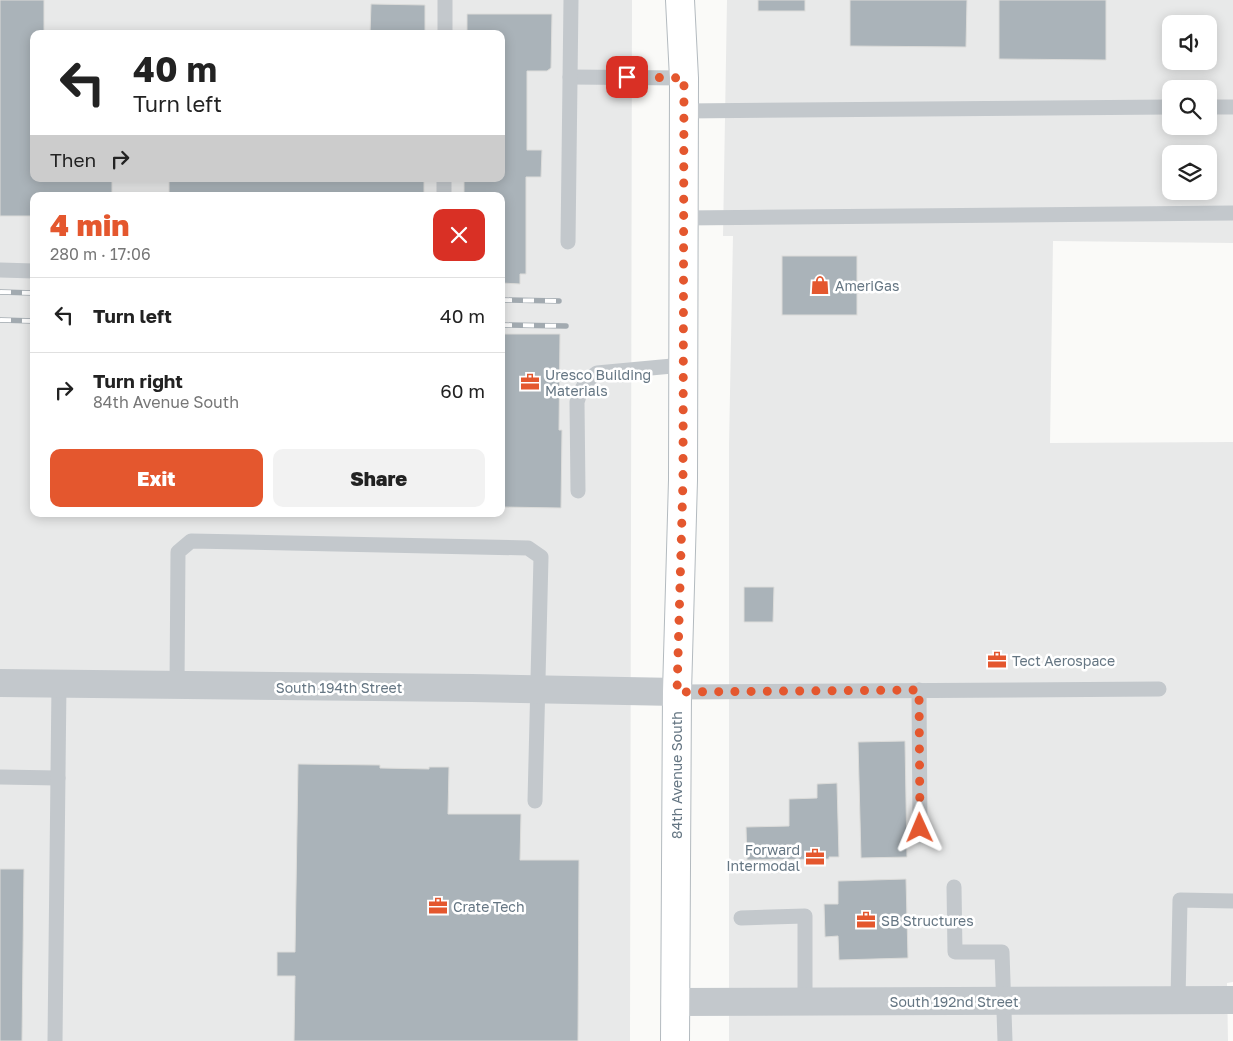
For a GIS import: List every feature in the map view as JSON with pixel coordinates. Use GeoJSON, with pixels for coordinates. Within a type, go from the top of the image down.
{"type":"FeatureCollection","features":[{"type":"Feature","properties":{"kind":"main road","name":"84th Avenue South"},"geometry":{"type":"LineString","coordinates":[[675,1041],[677,692],[683,480],[684,78],[680,0]]}},
{"type":"Feature","properties":{"kind":"street","name":"South 194th Street"},"geometry":{"type":"LineString","coordinates":[[0,684],[677,692]]}},
{"type":"Feature","properties":{"kind":"street","name":"South 192nd Street"},"geometry":{"type":"LineString","coordinates":[[675,1002],[1233,1000]]}},
{"type":"Feature","properties":{"kind":"lane"},"geometry":{"type":"LineString","coordinates":[[445,30],[446,0]]}},
{"type":"Feature","properties":{"kind":"lane"},"geometry":{"type":"LineString","coordinates":[[568,242],[571,0]]}},
{"type":"Feature","properties":{"kind":"lane"},"geometry":{"type":"LineString","coordinates":[[570,76],[684,78]]}},
{"type":"Feature","properties":{"kind":"lane"},"geometry":{"type":"LineString","coordinates":[[684,111],[1162,107]]}},
{"type":"Feature","properties":{"kind":"lane"},"geometry":{"type":"LineString","coordinates":[[1217,107],[1233,107]]}},
{"type":"Feature","properties":{"kind":"lane"},"geometry":{"type":"LineString","coordinates":[[683,218],[1233,213]]}},
{"type":"Feature","properties":{"kind":"lane"},"geometry":{"type":"LineString","coordinates":[[0,270],[30,271]]}},
{"type":"Feature","properties":{"kind":"lane"},"geometry":{"type":"LineString","coordinates":[[578,492],[577,402],[587,380],[597,373],[683,365]]}},
{"type":"Feature","properties":{"kind":"lane"},"geometry":{"type":"LineString","coordinates":[[177,685],[178,552],[191,541],[528,548],[541,557],[535,801]]}},
{"type":"Feature","properties":{"kind":"lane"},"geometry":{"type":"LineString","coordinates":[[55,1041],[59,684]]}},
{"type":"Feature","properties":{"kind":"lane"},"geometry":{"type":"LineString","coordinates":[[677,692],[1159,689]]}},
{"type":"Feature","properties":{"kind":"lane"},"geometry":{"type":"LineString","coordinates":[[919,690],[920,828]]}},
{"type":"Feature","properties":{"kind":"lane"},"geometry":{"type":"LineString","coordinates":[[0,777],[58,778]]}},
{"type":"Feature","properties":{"kind":"lane"},"geometry":{"type":"LineString","coordinates":[[954,887],[955,952],[1002,952],[1005,1041]]}},
{"type":"Feature","properties":{"kind":"lane"},"geometry":{"type":"LineString","coordinates":[[1178,1000],[1180,900],[1233,901]]}},
{"type":"Feature","properties":{"kind":"lane"},"geometry":{"type":"LineString","coordinates":[[741,918],[805,916],[806,1001]]}},
{"type":"Feature","properties":{"kind":"shaded area"},"geometry":{"type":"Polygon","coordinates":[[[0,0],[632,0],[630,1041],[0,1041],[0,0]]]}},
{"type":"Feature","properties":{"kind":"shaded area"},"geometry":{"type":"Polygon","coordinates":[[[727,0],[1233,0],[1233,243],[1053,241],[1050,443],[1233,442],[1233,982],[1227,983],[1228,1041],[729,1041],[729,445],[733,236],[723,236],[727,0]]]}},
{"type":"Feature","properties":{"kind":"building"},"geometry":{"type":"Polygon","coordinates":[[[0,0],[44,0],[44,30],[30,30],[30,182],[112,182],[112,192],[30,192],[30,216],[0,216],[0,0]]]}},
{"type":"Feature","properties":{"kind":"building"},"geometry":{"type":"Polygon","coordinates":[[[758,0],[805,0],[805,11],[758,11],[758,0]]]}},
{"type":"Feature","properties":{"kind":"building"},"geometry":{"type":"Polygon","coordinates":[[[850,0],[967,0],[966,47],[850,46],[850,0]]]}},
{"type":"Feature","properties":{"kind":"building"},"geometry":{"type":"Polygon","coordinates":[[[999,0],[1106,0],[1106,60],[999,59],[999,0]]]}},
{"type":"Feature","properties":{"kind":"building"},"geometry":{"type":"Polygon","coordinates":[[[371,4],[425,5],[425,30],[370,30],[371,4]]]}},
{"type":"Feature","properties":{"kind":"building"},"geometry":{"type":"Polygon","coordinates":[[[467,14],[552,14],[551,68],[547,71],[527,71],[527,150],[542,150],[541,177],[526,177],[526,274],[520,274],[520,284],[505,283],[505,192],[464,192],[464,182],[505,182],[505,30],[467,30],[467,14]]]}},
{"type":"Feature","properties":{"kind":"building"},"geometry":{"type":"Polygon","coordinates":[[[169,182],[424,182],[424,192],[169,192],[169,182]]]}},
{"type":"Feature","properties":{"kind":"building","name":"AmeriGas"},"geometry":{"type":"Polygon","coordinates":[[[782,256],[857,256],[857,315],[782,315],[782,256]]]}},
{"type":"Feature","properties":{"kind":"building","name":"Uresco Building Materials"},"geometry":{"type":"Polygon","coordinates":[[[505,334],[560,334],[559,430],[562,430],[561,508],[505,507],[505,334]]]}},
{"type":"Feature","properties":{"kind":"building"},"geometry":{"type":"Polygon","coordinates":[[[744,587],[774,587],[773,622],[744,622],[744,587]]]}},
{"type":"Feature","properties":{"kind":"building"},"geometry":{"type":"Polygon","coordinates":[[[905,741],[907,857],[861,858],[858,742],[905,741]]]}},
{"type":"Feature","properties":{"kind":"building","name":"Crate Tech"},"geometry":{"type":"Polygon","coordinates":[[[298,764],[380,765],[380,768],[429,769],[429,767],[449,767],[448,814],[521,814],[520,860],[579,860],[578,1041],[294,1041],[295,976],[277,976],[277,952],[295,952],[298,764]]]}},
{"type":"Feature","properties":{"kind":"building"},"geometry":{"type":"Polygon","coordinates":[[[837,783],[839,857],[829,857],[829,859],[747,860],[746,827],[789,826],[789,799],[817,798],[817,784],[837,783]]]}},
{"type":"Feature","properties":{"kind":"building"},"geometry":{"type":"Polygon","coordinates":[[[0,869],[24,869],[22,1041],[0,1041],[0,869]]]}},
{"type":"Feature","properties":{"kind":"building","name":"SB Structures"},"geometry":{"type":"Polygon","coordinates":[[[906,879],[908,958],[839,960],[838,936],[825,937],[824,904],[838,904],[838,881],[906,879]]]}},
{"type":"Feature","properties":{"kind":"railway"},"geometry":{"type":"LineString","coordinates":[[0,292],[30,293]]}},
{"type":"Feature","properties":{"kind":"railway"},"geometry":{"type":"LineString","coordinates":[[505,300],[559,301]]}},
{"type":"Feature","properties":{"kind":"railway"},"geometry":{"type":"LineString","coordinates":[[0,320],[30,321]]}},
{"type":"Feature","properties":{"kind":"railway"},"geometry":{"type":"LineString","coordinates":[[505,325],[566,326]]}},
{"type":"Feature","properties":{"kind":"place","name":"AmeriGas"},"geometry":{"type":"Point","coordinates":[820,285]}},
{"type":"Feature","properties":{"kind":"place","name":"Uresco Building Materials"},"geometry":{"type":"Point","coordinates":[530,382]}},
{"type":"Feature","properties":{"kind":"place","name":"Tect Aerospace"},"geometry":{"type":"Point","coordinates":[997,660]}},
{"type":"Feature","properties":{"kind":"place","name":"Forward Intermodal"},"geometry":{"type":"Point","coordinates":[815,857]}},
{"type":"Feature","properties":{"kind":"place","name":"Crate Tech"},"geometry":{"type":"Point","coordinates":[438,906]}},
{"type":"Feature","properties":{"kind":"place","name":"SB Structures"},"geometry":{"type":"Point","coordinates":[866,920]}},
{"type":"Feature","properties":{"kind":"route"},"geometry":{"type":"LineString","coordinates":[[627,77],[684,78],[683,480],[677,692],[919,690],[920,828]]}}]}
